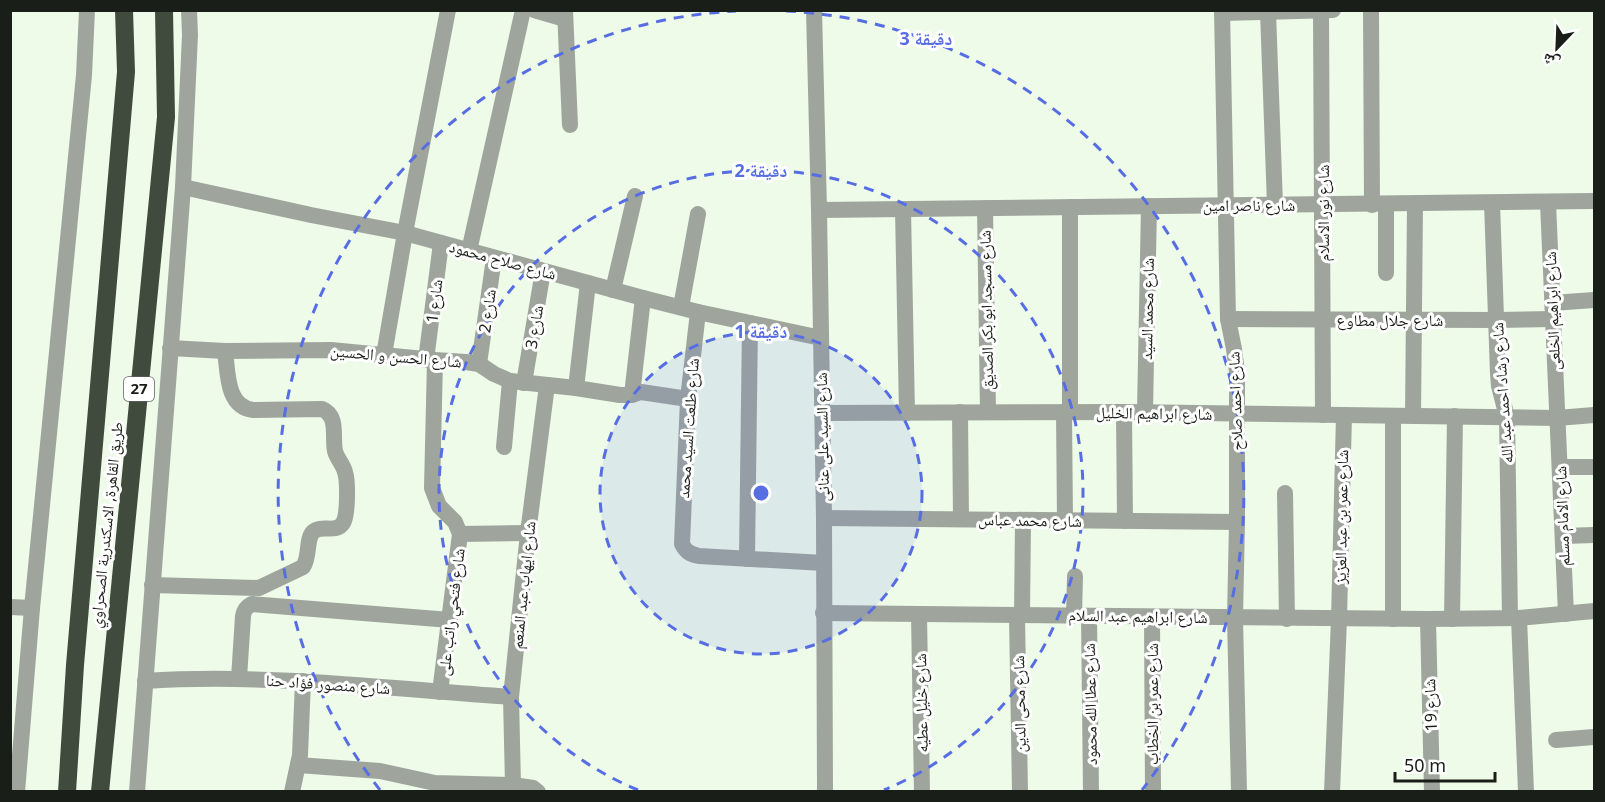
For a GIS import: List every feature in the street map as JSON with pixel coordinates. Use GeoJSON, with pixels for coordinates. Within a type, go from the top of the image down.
{"type":"FeatureCollection","features":[{"type":"Feature","properties":{"kind":"highway","name":"طريق القاهرة, الاسكندرية الصحراوي"},"geometry":{"type":"LineString","coordinates":[[67,792],[76,653],[126,72],[124,10]]}},
{"type":"Feature","properties":{"kind":"highway","name":"طريق القاهرة, الاسكندرية الصحراوي"},"geometry":{"type":"LineString","coordinates":[[100,792],[166,117],[164,10]]}},
{"type":"Feature","properties":{"kind":"street"},"geometry":{"type":"LineString","coordinates":[[17,792],[16,739],[32,608],[84,75],[87,10]]}},
{"type":"Feature","properties":{"kind":"street"},"geometry":{"type":"LineString","coordinates":[[137,792],[183,187],[190,35],[189,10]]}},
{"type":"Feature","properties":{"kind":"street"},"geometry":{"type":"LineString","coordinates":[[384,355],[448,10]]}},
{"type":"Feature","properties":{"kind":"street"},"geometry":{"type":"LineString","coordinates":[[469,251],[523,10]]}},
{"type":"Feature","properties":{"kind":"street"},"geometry":{"type":"LineString","coordinates":[[534,10],[565,15],[570,125]]}},
{"type":"Feature","properties":{"kind":"street","name":"شارع السيد على عنانى"},"geometry":{"type":"LineString","coordinates":[[814,10],[824,518],[825,792]]}},
{"type":"Feature","properties":{"kind":"street","name":"شارع نور الاسلام"},"geometry":{"type":"LineString","coordinates":[[1321,10],[1323,415]]}},
{"type":"Feature","properties":{"kind":"street"},"geometry":{"type":"LineString","coordinates":[[1222,12],[1333,10]]}},
{"type":"Feature","properties":{"kind":"street"},"geometry":{"type":"LineString","coordinates":[[1371,10],[1379,204],[1386,273]]}},
{"type":"Feature","properties":{"kind":"street","name":"شارع احمد صلاح"},"geometry":{"type":"LineString","coordinates":[[1222,12],[1228,319],[1237,372],[1238,414],[1235,618],[1239,792]]}},
{"type":"Feature","properties":{"kind":"street"},"geometry":{"type":"LineString","coordinates":[[1268,12],[1275,205]]}},
{"type":"Feature","properties":{"kind":"street","name":"شارع صلاح محمود"},"geometry":{"type":"LineString","coordinates":[[183,187],[405,233],[681,308],[821,338]]}},
{"type":"Feature","properties":{"kind":"street"},"geometry":{"type":"LineString","coordinates":[[613,290],[635,196]]}},
{"type":"Feature","properties":{"kind":"street","name":"شارع ناصر امين"},"geometry":{"type":"LineString","coordinates":[[819,210],[1594,201]]}},
{"type":"Feature","properties":{"kind":"street","name":"شارع رشاد احمد عبد الله"},"geometry":{"type":"LineString","coordinates":[[1492,203],[1499,386],[1507,417],[1514,618],[1526,792]]}},
{"type":"Feature","properties":{"kind":"street","name":"شارع ابراهيم الخلعى"},"geometry":{"type":"LineString","coordinates":[[1548,203],[1557,418]]}},
{"type":"Feature","properties":{"kind":"street"},"geometry":{"type":"LineString","coordinates":[[1413,416],[1415,204]]}},
{"type":"Feature","properties":{"kind":"street","name":"شارع محمد السيد"},"geometry":{"type":"LineString","coordinates":[[1145,412],[1149,206]]}},
{"type":"Feature","properties":{"kind":"street"},"geometry":{"type":"LineString","coordinates":[[1065,521],[1070,207]]}},
{"type":"Feature","properties":{"kind":"street","name":"شارع مسجد ابو بكر الصديق"},"geometry":{"type":"LineString","coordinates":[[985,208],[988,412]]}},
{"type":"Feature","properties":{"kind":"street"},"geometry":{"type":"LineString","coordinates":[[903,209],[907,413]]}},
{"type":"Feature","properties":{"kind":"street"},"geometry":{"type":"LineString","coordinates":[[681,308],[698,214]]}},
{"type":"Feature","properties":{"kind":"street","name":"شارع 1"},"geometry":{"type":"LineString","coordinates":[[431,360],[441,243]]}},
{"type":"Feature","properties":{"kind":"street","name":"شارع 2"},"geometry":{"type":"LineString","coordinates":[[479,364],[494,258]]}},
{"type":"Feature","properties":{"kind":"street","name":"شارع 3"},"geometry":{"type":"LineString","coordinates":[[504,447],[543,271]]}},
{"type":"Feature","properties":{"kind":"street"},"geometry":{"type":"LineString","coordinates":[[576,388],[588,283]]}},
{"type":"Feature","properties":{"kind":"street"},"geometry":{"type":"LineString","coordinates":[[632,395],[643,298]]}},
{"type":"Feature","properties":{"kind":"street","name":"شارع جلال مطاوع"},"geometry":{"type":"LineString","coordinates":[[1228,319],[1497,320],[1552,311],[1594,300]]}},
{"type":"Feature","properties":{"kind":"street","name":"شارع طلعت السيد محمد"},"geometry":{"type":"LineString","coordinates":[[698,312],[688,399],[682,544],[691,554],[747,559]]}},
{"type":"Feature","properties":{"kind":"street"},"geometry":{"type":"LineString","coordinates":[[750,323],[747,559],[824,563]]}},
{"type":"Feature","properties":{"kind":"street","name":"شارع الحسن و الحسين"},"geometry":{"type":"LineString","coordinates":[[170,348],[225,351],[331,350],[479,364],[494,374],[517,382],[620,395],[640,393],[688,399]]}},
{"type":"Feature","properties":{"kind":"street"},"geometry":{"type":"LineString","coordinates":[[152,585],[259,588],[303,567],[307,562],[312,533],[320,529],[336,528],[345,520],[347,479],[336,454],[333,421],[330,413],[322,409],[253,410],[242,408],[232,395],[225,351]]}},
{"type":"Feature","properties":{"kind":"street","name":"شارع فتحي راتب على"},"geometry":{"type":"LineString","coordinates":[[431,360],[432,488],[439,506],[455,522],[460,534],[441,692]]}},
{"type":"Feature","properties":{"kind":"street","name":"شارع ايهاب عبد المنعم"},"geometry":{"type":"LineString","coordinates":[[513,785],[511,697],[528,533],[547,385]]}},
{"type":"Feature","properties":{"kind":"street"},"geometry":{"type":"LineString","coordinates":[[960,412],[961,519]]}},
{"type":"Feature","properties":{"kind":"street"},"geometry":{"type":"LineString","coordinates":[[1124,412],[1125,521]]}},
{"type":"Feature","properties":{"kind":"street","name":"شارع ابراهيم الخليل"},"geometry":{"type":"LineString","coordinates":[[822,413],[1145,412],[1557,418],[1594,415]]}},
{"type":"Feature","properties":{"kind":"street","name":"شارع عمر بن عبد العزيز"},"geometry":{"type":"LineString","coordinates":[[1332,792],[1344,415]]}},
{"type":"Feature","properties":{"kind":"street"},"geometry":{"type":"LineString","coordinates":[[1393,416],[1393,619]]}},
{"type":"Feature","properties":{"kind":"street"},"geometry":{"type":"LineString","coordinates":[[1452,619],[1455,416]]}},
{"type":"Feature","properties":{"kind":"street","name":"شارع الامام مسلم"},"geometry":{"type":"LineString","coordinates":[[1557,418],[1566,614]]}},
{"type":"Feature","properties":{"kind":"street"},"geometry":{"type":"LineString","coordinates":[[1561,467],[1594,467]]}},
{"type":"Feature","properties":{"kind":"street"},"geometry":{"type":"LineString","coordinates":[[1285,493],[1287,618]]}},
{"type":"Feature","properties":{"kind":"street","name":"شارع محمد عباس"},"geometry":{"type":"LineString","coordinates":[[824,518],[1237,522]]}},
{"type":"Feature","properties":{"kind":"street","name":"شارع محى الدين"},"geometry":{"type":"LineString","coordinates":[[1020,792],[1020,615],[1023,520]]}},
{"type":"Feature","properties":{"kind":"street"},"geometry":{"type":"LineString","coordinates":[[460,534],[528,533]]}},
{"type":"Feature","properties":{"kind":"street"},"geometry":{"type":"LineString","coordinates":[[1563,536],[1594,535]]}},
{"type":"Feature","properties":{"kind":"street","name":"شارع عطا الله محمود"},"geometry":{"type":"LineString","coordinates":[[1075,576],[1081,616],[1091,792]]}},
{"type":"Feature","properties":{"kind":"street"},"geometry":{"type":"LineString","coordinates":[[239,678],[243,616],[247,606],[252,604],[450,620]]}},
{"type":"Feature","properties":{"kind":"street"},"geometry":{"type":"LineString","coordinates":[[10,607],[32,608]]}},
{"type":"Feature","properties":{"kind":"street","name":"شارع ابراهيم عبد السلام"},"geometry":{"type":"LineString","coordinates":[[823,613],[1452,619],[1514,618],[1594,611]]}},
{"type":"Feature","properties":{"kind":"street","name":"شارع خليل عطيه"},"geometry":{"type":"LineString","coordinates":[[919,614],[922,792]]}},
{"type":"Feature","properties":{"kind":"street","name":"شارع عمر بن الخطاب"},"geometry":{"type":"LineString","coordinates":[[1152,617],[1153,792]]}},
{"type":"Feature","properties":{"kind":"street","name":"شارع 19"},"geometry":{"type":"LineString","coordinates":[[1428,619],[1432,792]]}},
{"type":"Feature","properties":{"kind":"street","name":"شارع منصور فؤاد حنا"},"geometry":{"type":"LineString","coordinates":[[145,681],[179,678],[239,678],[511,697]]}},
{"type":"Feature","properties":{"kind":"street"},"geometry":{"type":"LineString","coordinates":[[292,792],[300,754],[303,681]]}},
{"type":"Feature","properties":{"kind":"street"},"geometry":{"type":"LineString","coordinates":[[1556,740],[1594,737]]}},
{"type":"Feature","properties":{"kind":"street"},"geometry":{"type":"LineString","coordinates":[[298,765],[380,771],[435,783],[513,785],[533,788],[538,792]]}}]}
